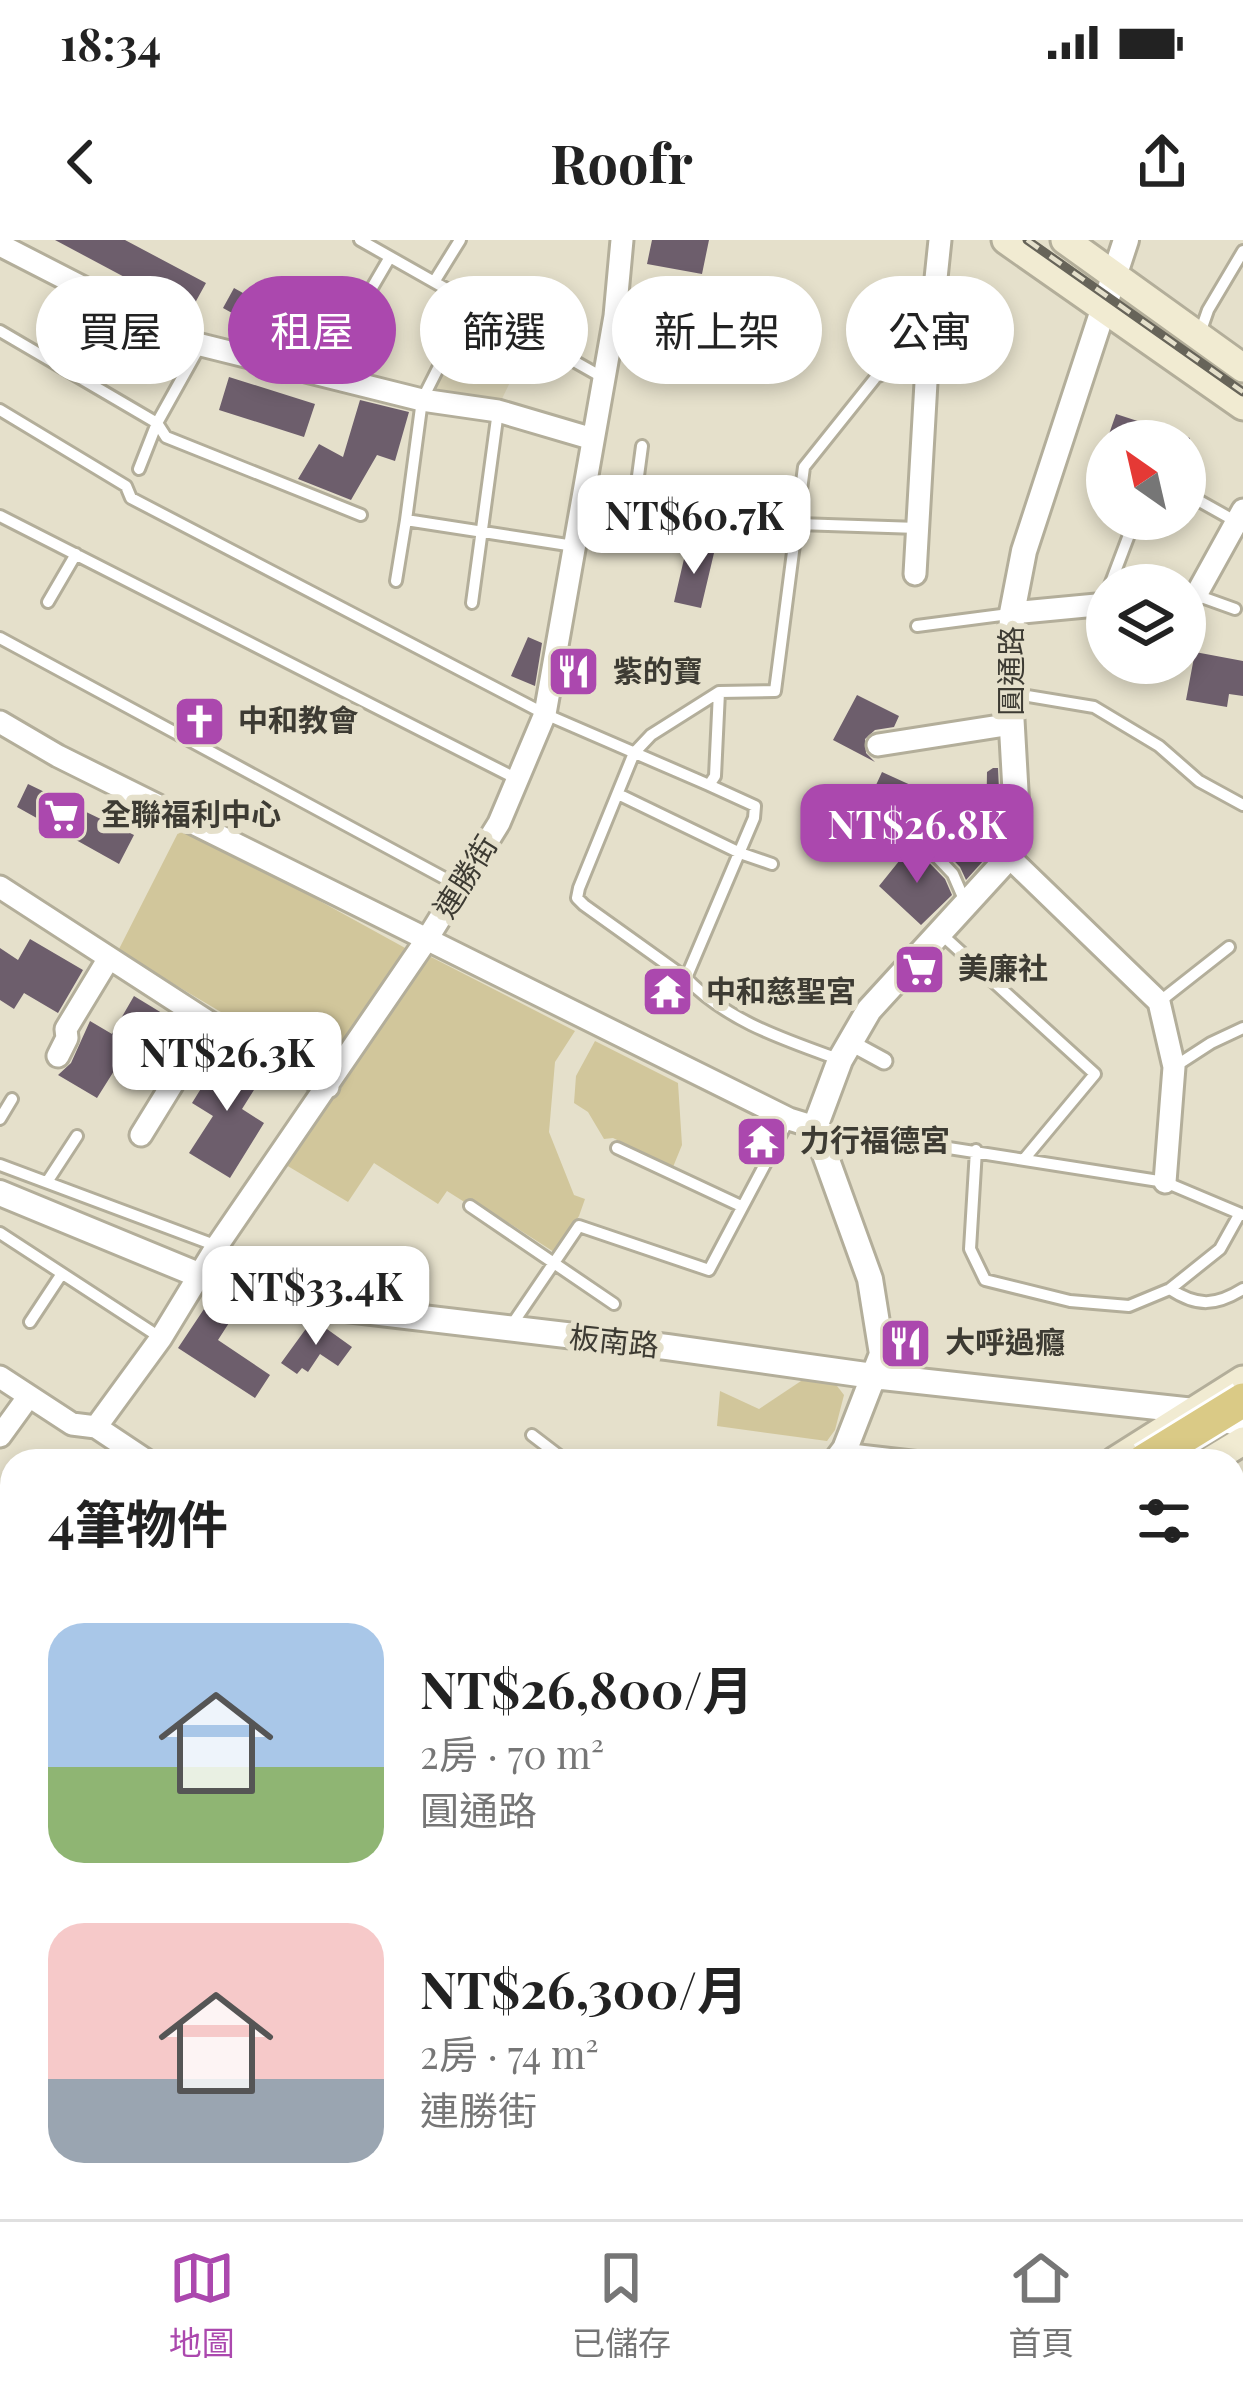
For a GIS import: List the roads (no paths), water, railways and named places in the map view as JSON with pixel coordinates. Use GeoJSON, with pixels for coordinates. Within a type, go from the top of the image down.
{"type":"FeatureCollection","features":[{"type":"Feature","properties":{"kind":"highway"},"geometry":{"type":"LineString","coordinates":[[1183,1449],[1236,1433]]}},
{"type":"Feature","properties":{"kind":"highway"},"geometry":{"type":"LineString","coordinates":[[1207,1449],[1236,1433]]}},
{"type":"Feature","properties":{"kind":"main road"},"geometry":{"type":"LineString","coordinates":[[1006,240],[1243,406]]}},
{"type":"Feature","properties":{"kind":"main road"},"geometry":{"type":"LineString","coordinates":[[1065,240],[1243,368]]}},
{"type":"Feature","properties":{"kind":"main road"},"geometry":{"type":"LineString","coordinates":[[1134,1449],[1243,1380]]}},
{"type":"Feature","properties":{"kind":"main road"},"geometry":{"type":"LineString","coordinates":[[1195,1449],[1236,1433]]}},
{"type":"Feature","properties":{"kind":"street","name":"連勝街"},"geometry":{"type":"LineString","coordinates":[[619,276],[622,240]]}},
{"type":"Feature","properties":{"kind":"street"},"geometry":{"type":"LineString","coordinates":[[936,276],[940,240]]}},
{"type":"Feature","properties":{"kind":"street","name":"圓通路"},"geometry":{"type":"LineString","coordinates":[[1009,857],[1018,835],[1010,693],[1012,613],[1024,551],[1126,240]]}},
{"type":"Feature","properties":{"kind":"street"},"geometry":{"type":"LineString","coordinates":[[0,245],[62,276]]}},
{"type":"Feature","properties":{"kind":"street","name":"連勝街"},"geometry":{"type":"LineString","coordinates":[[96,1426],[161,1338],[217,1246],[428,939],[499,823],[544,714],[612,333]]}},
{"type":"Feature","properties":{"kind":"street"},"geometry":{"type":"LineString","coordinates":[[204,345],[422,400],[498,411],[593,439]]}},
{"type":"Feature","properties":{"kind":"street"},"geometry":{"type":"LineString","coordinates":[[915,574],[926,384]]}},
{"type":"Feature","properties":{"kind":"street"},"geometry":{"type":"LineString","coordinates":[[1206,572],[1241,519]]}},
{"type":"Feature","properties":{"kind":"street"},"geometry":{"type":"LineString","coordinates":[[1012,613],[1086,601]]}},
{"type":"Feature","properties":{"kind":"street"},"geometry":{"type":"LineString","coordinates":[[0,722],[58,756],[789,1119],[815,1127]]}},
{"type":"Feature","properties":{"kind":"street"},"geometry":{"type":"LineString","coordinates":[[878,745],[1012,724]]}},
{"type":"Feature","properties":{"kind":"street"},"geometry":{"type":"LineString","coordinates":[[843,1449],[882,1354],[870,1279],[815,1127],[845,1051],[868,1010],[1009,857],[1159,1002],[1174,1067],[1166,1182]]}},
{"type":"Feature","properties":{"kind":"street"},"geometry":{"type":"LineString","coordinates":[[0,887],[210,1023],[328,1087]]}},
{"type":"Feature","properties":{"kind":"street"},"geometry":{"type":"LineString","coordinates":[[58,1056],[68,1038],[66,1029],[109,958]]}},
{"type":"Feature","properties":{"kind":"street"},"geometry":{"type":"LineString","coordinates":[[141,1136],[210,1023]]}},
{"type":"Feature","properties":{"kind":"street"},"geometry":{"type":"LineString","coordinates":[[845,1051],[884,1061]]}},
{"type":"Feature","properties":{"kind":"street","name":"板南路"},"geometry":{"type":"LineString","coordinates":[[0,1193],[202,1276],[338,1308],[1193,1411],[1236,1433]]}},
{"type":"Feature","properties":{"kind":"street"},"geometry":{"type":"LineString","coordinates":[[0,1377],[72,1424],[96,1426],[130,1449]]}},
{"type":"Feature","properties":{"kind":"street"},"geometry":{"type":"LineString","coordinates":[[0,1436],[29,1396]]}},
{"type":"Feature","properties":{"kind":"lane"},"geometry":{"type":"LineString","coordinates":[[360,240],[423,276]]}},
{"type":"Feature","properties":{"kind":"lane"},"geometry":{"type":"LineString","coordinates":[[438,276],[460,240]]}},
{"type":"Feature","properties":{"kind":"lane"},"geometry":{"type":"LineString","coordinates":[[1199,336],[1208,310],[1243,250]]}},
{"type":"Feature","properties":{"kind":"lane"},"geometry":{"type":"LineString","coordinates":[[379,276],[390,257]]}},
{"type":"Feature","properties":{"kind":"lane"},"geometry":{"type":"LineString","coordinates":[[0,331],[158,423],[166,436],[361,515]]}},
{"type":"Feature","properties":{"kind":"lane"},"geometry":{"type":"LineString","coordinates":[[588,369],[604,378]]}},
{"type":"Feature","properties":{"kind":"lane"},"geometry":{"type":"LineString","coordinates":[[139,469],[176,384]]}},
{"type":"Feature","properties":{"kind":"lane"},"geometry":{"type":"LineString","coordinates":[[396,581],[422,400],[430,384]]}},
{"type":"Feature","properties":{"kind":"lane"},"geometry":{"type":"LineString","coordinates":[[845,1051],[768,1034],[705,998],[686,978],[577,898],[634,753],[651,735],[719,692],[775,691],[805,467],[870,384]]}},
{"type":"Feature","properties":{"kind":"lane"},"geometry":{"type":"LineString","coordinates":[[0,410],[127,486],[131,498],[544,714],[755,806],[686,978]]}},
{"type":"Feature","properties":{"kind":"lane"},"geometry":{"type":"LineString","coordinates":[[472,603],[498,411]]}},
{"type":"Feature","properties":{"kind":"lane"},"geometry":{"type":"LineString","coordinates":[[586,484],[636,491],[642,446]]}},
{"type":"Feature","properties":{"kind":"lane"},"geometry":{"type":"LineString","coordinates":[[1206,503],[1241,519]]}},
{"type":"Feature","properties":{"kind":"lane"},"geometry":{"type":"LineString","coordinates":[[0,536],[5,518],[518,779]]}},
{"type":"Feature","properties":{"kind":"lane"},"geometry":{"type":"LineString","coordinates":[[406,520],[574,546]]}},
{"type":"Feature","properties":{"kind":"lane"},"geometry":{"type":"LineString","coordinates":[[798,524],[918,528]]}},
{"type":"Feature","properties":{"kind":"lane"},"geometry":{"type":"LineString","coordinates":[[48,602],[76,554]]}},
{"type":"Feature","properties":{"kind":"lane"},"geometry":{"type":"LineString","coordinates":[[1206,601],[1235,609]]}},
{"type":"Feature","properties":{"kind":"lane"},"geometry":{"type":"LineString","coordinates":[[917,626],[1012,613]]}},
{"type":"Feature","properties":{"kind":"lane"},"geometry":{"type":"LineString","coordinates":[[0,638],[461,887]]}},
{"type":"Feature","properties":{"kind":"lane"},"geometry":{"type":"LineString","coordinates":[[710,784],[715,776],[719,692]]}},
{"type":"Feature","properties":{"kind":"lane"},"geometry":{"type":"LineString","coordinates":[[1010,693],[1094,707],[1159,746],[1198,782],[1243,806]]}},
{"type":"Feature","properties":{"kind":"lane"},"geometry":{"type":"LineString","coordinates":[[618,794],[772,864]]}},
{"type":"Feature","properties":{"kind":"lane"},"geometry":{"type":"LineString","coordinates":[[920,839],[953,874],[966,904]]}},
{"type":"Feature","properties":{"kind":"lane"},"geometry":{"type":"LineString","coordinates":[[940,933],[1095,1074],[1025,1158]]}},
{"type":"Feature","properties":{"kind":"lane"},"geometry":{"type":"LineString","coordinates":[[1159,1002],[1229,947]]}},
{"type":"Feature","properties":{"kind":"lane"},"geometry":{"type":"LineString","coordinates":[[1174,1067],[1243,1028]]}},
{"type":"Feature","properties":{"kind":"lane"},"geometry":{"type":"LineString","coordinates":[[0,1119],[12,1099]]}},
{"type":"Feature","properties":{"kind":"lane"},"geometry":{"type":"LineString","coordinates":[[508,1331],[579,1226],[709,1270],[789,1119]]}},
{"type":"Feature","properties":{"kind":"lane"},"geometry":{"type":"LineString","coordinates":[[815,1127],[976,1150],[1166,1182],[1241,1215],[1220,1249],[1170,1288],[1129,1306],[1070,1301],[1010,1287],[985,1280],[970,1249],[976,1150]]}},
{"type":"Feature","properties":{"kind":"lane"},"geometry":{"type":"LineString","coordinates":[[47,1182],[76,1136]]}},
{"type":"Feature","properties":{"kind":"lane"},"geometry":{"type":"LineString","coordinates":[[617,1148],[740,1206]]}},
{"type":"Feature","properties":{"kind":"lane"},"geometry":{"type":"LineString","coordinates":[[0,1165],[217,1246]]}},
{"type":"Feature","properties":{"kind":"lane"},"geometry":{"type":"LineString","coordinates":[[470,1206],[614,1304]]}},
{"type":"Feature","properties":{"kind":"lane"},"geometry":{"type":"LineString","coordinates":[[0,1233],[161,1338]]}},
{"type":"Feature","properties":{"kind":"lane"},"geometry":{"type":"LineString","coordinates":[[30,1322],[61,1275]]}},
{"type":"Feature","properties":{"kind":"lane"},"geometry":{"type":"LineString","coordinates":[[1170,1288],[1189,1301],[1220,1304],[1243,1289]]}},
{"type":"Feature","properties":{"kind":"lane"},"geometry":{"type":"LineString","coordinates":[[532,1435],[550,1449]]}},
{"type":"Feature","properties":{"kind":"railway"},"geometry":{"type":"LineString","coordinates":[[1027,240],[1243,392]]}},
{"type":"Feature","properties":{"kind":"place","name":"紫的寶"},"geometry":{"type":"Point","coordinates":[574,672]}},
{"type":"Feature","properties":{"kind":"place","name":"中和教會"},"geometry":{"type":"Point","coordinates":[199,721]}},
{"type":"Feature","properties":{"kind":"place","name":"全聯福利中心"},"geometry":{"type":"Point","coordinates":[62,815]}},
{"type":"Feature","properties":{"kind":"place","name":"美廉社"},"geometry":{"type":"Point","coordinates":[919,969]}},
{"type":"Feature","properties":{"kind":"place","name":"中和慈聖宮"},"geometry":{"type":"Point","coordinates":[667,992]}},
{"type":"Feature","properties":{"kind":"place","name":"力行福德宮"},"geometry":{"type":"Point","coordinates":[761,1141]}},
{"type":"Feature","properties":{"kind":"place","name":"大呼過癮"},"geometry":{"type":"Point","coordinates":[906,1343]}}]}
